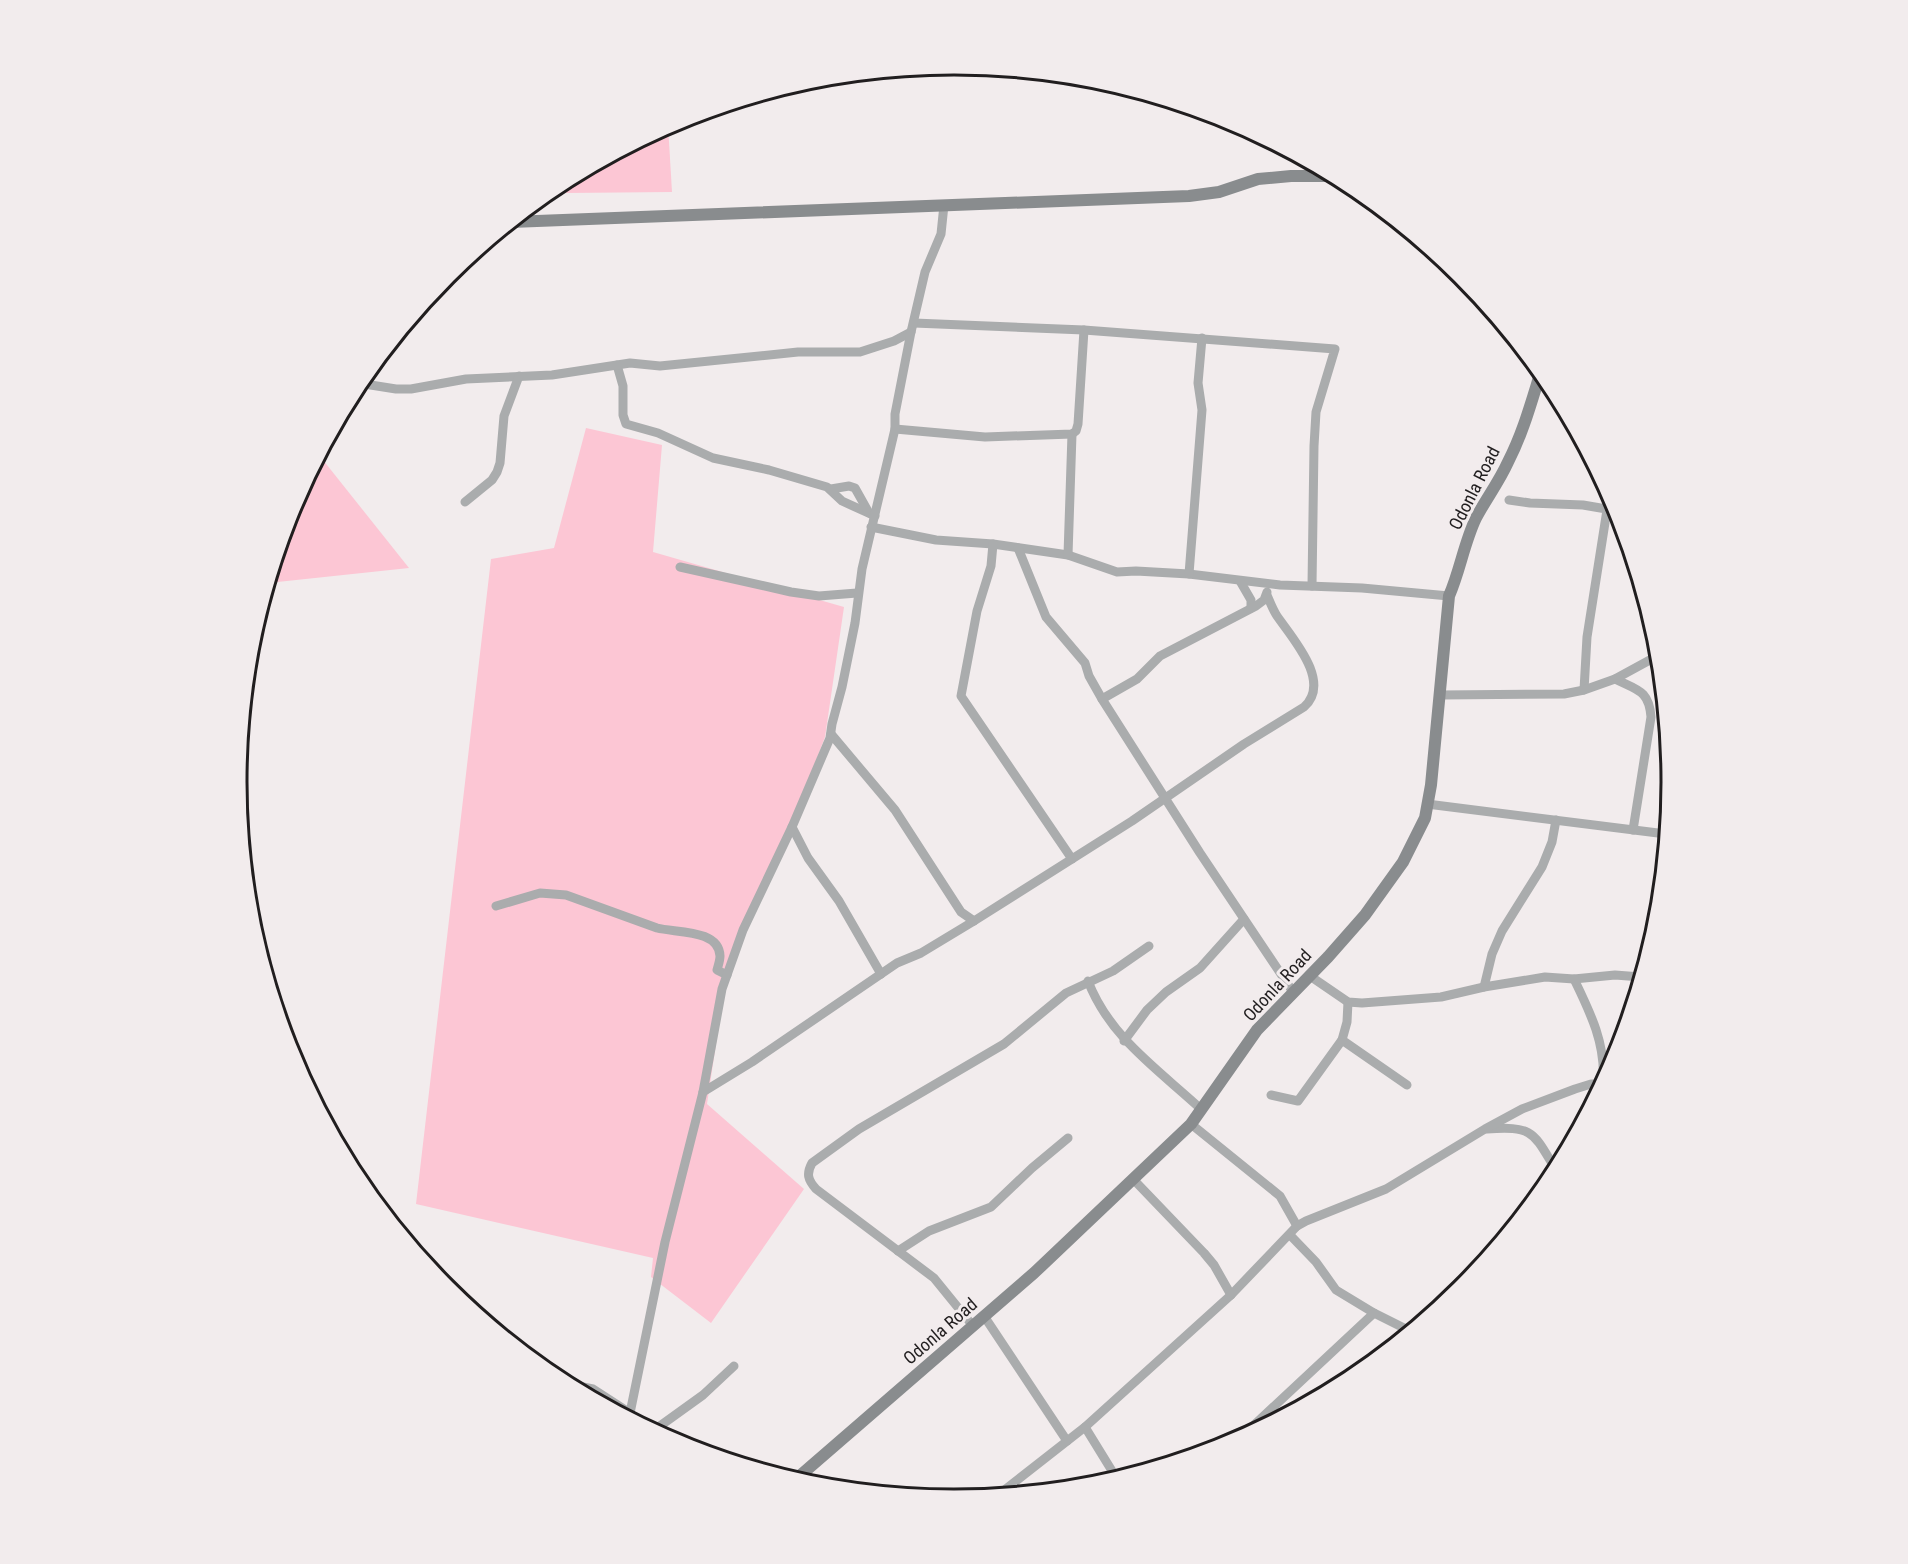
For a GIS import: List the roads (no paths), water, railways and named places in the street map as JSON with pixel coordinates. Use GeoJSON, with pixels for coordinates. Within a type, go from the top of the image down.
{"type":"FeatureCollection","features":[{"type":"Feature","properties":{"kind":"street"},"geometry":{"type":"LineString","coordinates":[[523,222],[1189,196],[1220,192],[1258,178],[1318,176]]}},
{"type":"Feature","properties":{"kind":"street"},"geometry":{"type":"LineString","coordinates":[[631,1411],[665,1242],[703,1092],[722,989],[743,930],[792,827],[831,734],[855,623],[857,593],[872,515],[894,429],[907,352],[925,272],[941,234],[944,205]]}},
{"type":"Feature","properties":{"kind":"street"},"geometry":{"type":"LineString","coordinates":[[369,385],[411,389],[466,379],[552,375],[630,363],[660,366],[798,352],[860,352],[894,341],[913,328],[1084,330],[1335,349],[1316,412],[1312,586]]}},
{"type":"Feature","properties":{"kind":"street"},"geometry":{"type":"LineString","coordinates":[[894,429],[985,437],[1076,432],[1084,330]]}},
{"type":"Feature","properties":{"kind":"street"},"geometry":{"type":"LineString","coordinates":[[1189,574],[1202,410],[1198,383],[1202,338]]}},
{"type":"Feature","properties":{"kind":"street"},"geometry":{"type":"LineString","coordinates":[[894,341],[907,352]]}},
{"type":"Feature","properties":{"kind":"street"},"geometry":{"type":"LineString","coordinates":[[617,365],[623,386],[623,415],[626,424],[658,433],[713,458],[769,470],[831,489],[849,486],[855,488],[872,515]]}},
{"type":"Feature","properties":{"kind":"street"},"geometry":{"type":"LineString","coordinates":[[465,502],[492,480],[497,472],[500,463],[504,416],[519,376]]}},
{"type":"Feature","properties":{"kind":"street","name":"Odonla Road"},"geometry":{"type":"LineString","coordinates":[[804,1472],[1034,1273],[1191,1124],[1257,1030],[1365,915],[1403,862],[1425,818],[1428,804],[1441,695],[1449,596],[1476,519],[1507,465],[1523,430],[1537,383]]}},
{"type":"Feature","properties":{"kind":"street"},"geometry":{"type":"LineString","coordinates":[[1068,555],[1072,434]]}},
{"type":"Feature","properties":{"kind":"street"},"geometry":{"type":"LineString","coordinates":[[831,489],[842,501],[872,515]]}},
{"type":"Feature","properties":{"kind":"street"},"geometry":{"type":"LineString","coordinates":[[1509,500],[1583,505],[1607,510]]}},
{"type":"Feature","properties":{"kind":"street"},"geometry":{"type":"LineString","coordinates":[[1584,690],[1587,637],[1607,511]]}},
{"type":"Feature","properties":{"kind":"street"},"geometry":{"type":"LineString","coordinates":[[871,527],[936,540],[993,544],[1068,555],[1117,572],[1189,574],[1268,583],[1449,596]]}},
{"type":"Feature","properties":{"kind":"street"},"geometry":{"type":"LineString","coordinates":[[993,544],[991,566],[977,611],[961,696],[1072,859]]}},
{"type":"Feature","properties":{"kind":"street"},"geometry":{"type":"LineString","coordinates":[[1018,548],[1040,606],[1051,624],[1085,663],[1089,676],[1102,699],[1165,799],[1293,992]]}},
{"type":"Feature","properties":{"kind":"street"},"geometry":{"type":"LineString","coordinates":[[680,567],[791,592],[819,596],[857,593]]}},
{"type":"Feature","properties":{"kind":"street"},"geometry":{"type":"LineString","coordinates":[[1240,580],[1254,607],[1276,615]]}},
{"type":"Feature","properties":{"kind":"street"},"geometry":{"type":"LineString","coordinates":[[703,1092],[761,1056],[897,963],[921,953],[1072,859],[1311,700],[1314,690],[1311,669],[1289,631],[1276,615],[1267,595],[1268,583]]}},
{"type":"Feature","properties":{"kind":"street"},"geometry":{"type":"LineString","coordinates":[[1102,699],[1137,680],[1160,656],[1254,607],[1267,595]]}},
{"type":"Feature","properties":{"kind":"street"},"geometry":{"type":"LineString","coordinates":[[1441,695],[1564,694],[1584,690],[1615,679],[1650,660]]}},
{"type":"Feature","properties":{"kind":"street"},"geometry":{"type":"LineString","coordinates":[[1615,679],[1642,693],[1647,697],[1650,705],[1650,729],[1633,830]]}},
{"type":"Feature","properties":{"kind":"street"},"geometry":{"type":"LineString","coordinates":[[831,734],[895,810],[957,907],[974,921]]}},
{"type":"Feature","properties":{"kind":"street"},"geometry":{"type":"LineString","coordinates":[[1428,804],[1659,833]]}},
{"type":"Feature","properties":{"kind":"street"},"geometry":{"type":"LineString","coordinates":[[1484,987],[1492,954],[1502,931],[1542,867],[1552,842],[1556,820]]}},
{"type":"Feature","properties":{"kind":"street"},"geometry":{"type":"LineString","coordinates":[[792,827],[808,858],[838,901],[881,974]]}},
{"type":"Feature","properties":{"kind":"street"},"geometry":{"type":"LineString","coordinates":[[496,906],[540,893],[566,895],[657,928],[698,934],[708,938],[716,945],[720,954],[717,970],[727,975]]}},
{"type":"Feature","properties":{"kind":"street"},"geometry":{"type":"LineString","coordinates":[[1124,1041],[1147,1011],[1166,992],[1200,968],[1244,919]]}},
{"type":"Feature","properties":{"kind":"street"},"geometry":{"type":"LineString","coordinates":[[973,1326],[934,1278],[816,1189],[809,1180],[807,1171],[812,1163],[859,1129],[1004,1044],[1066,993],[1113,971],[1149,946]]}},
{"type":"Feature","properties":{"kind":"street"},"geometry":{"type":"LineString","coordinates":[[1310,976],[1348,1002],[1389,1002],[1441,997],[1545,977],[1574,979],[1615,975],[1633,976]]}},
{"type":"Feature","properties":{"kind":"street"},"geometry":{"type":"LineString","coordinates":[[1574,979],[1600,1040],[1604,1060]]}},
{"type":"Feature","properties":{"kind":"street"},"geometry":{"type":"LineString","coordinates":[[1088,981],[1101,1010],[1124,1041],[1202,1110]]}},
{"type":"Feature","properties":{"kind":"street"},"geometry":{"type":"LineString","coordinates":[[1271,1095],[1298,1101],[1342,1040],[1347,1022],[1348,1002]]}},
{"type":"Feature","properties":{"kind":"street"},"geometry":{"type":"LineString","coordinates":[[1342,1040],[1407,1085]]}},
{"type":"Feature","properties":{"kind":"street"},"geometry":{"type":"LineString","coordinates":[[1009,1486],[1085,1427],[1231,1295],[1297,1226],[1386,1189],[1522,1109],[1593,1084]]}},
{"type":"Feature","properties":{"kind":"street"},"geometry":{"type":"LineString","coordinates":[[1191,1124],[1280,1196],[1297,1226]]}},
{"type":"Feature","properties":{"kind":"street"},"geometry":{"type":"LineString","coordinates":[[1485,1129],[1520,1128],[1531,1133],[1551,1161]]}},
{"type":"Feature","properties":{"kind":"street"},"geometry":{"type":"LineString","coordinates":[[898,1251],[929,1231],[991,1207],[1068,1138]]}},
{"type":"Feature","properties":{"kind":"street"},"geometry":{"type":"LineString","coordinates":[[1133,1179],[1204,1253],[1214,1265],[1231,1295]]}},
{"type":"Feature","properties":{"kind":"street"},"geometry":{"type":"LineString","coordinates":[[1290,1235],[1316,1262],[1336,1290],[1374,1314],[1403,1328]]}},
{"type":"Feature","properties":{"kind":"street"},"geometry":{"type":"LineString","coordinates":[[1261,1419],[1374,1314]]}},
{"type":"Feature","properties":{"kind":"street"},"geometry":{"type":"LineString","coordinates":[[984,1316],[1067,1441]]}},
{"type":"Feature","properties":{"kind":"street"},"geometry":{"type":"LineString","coordinates":[[661,1425],[703,1395],[734,1366]]}},
{"type":"Feature","properties":{"kind":"street"},"geometry":{"type":"LineString","coordinates":[[1085,1427],[1110,1471]]}}]}
